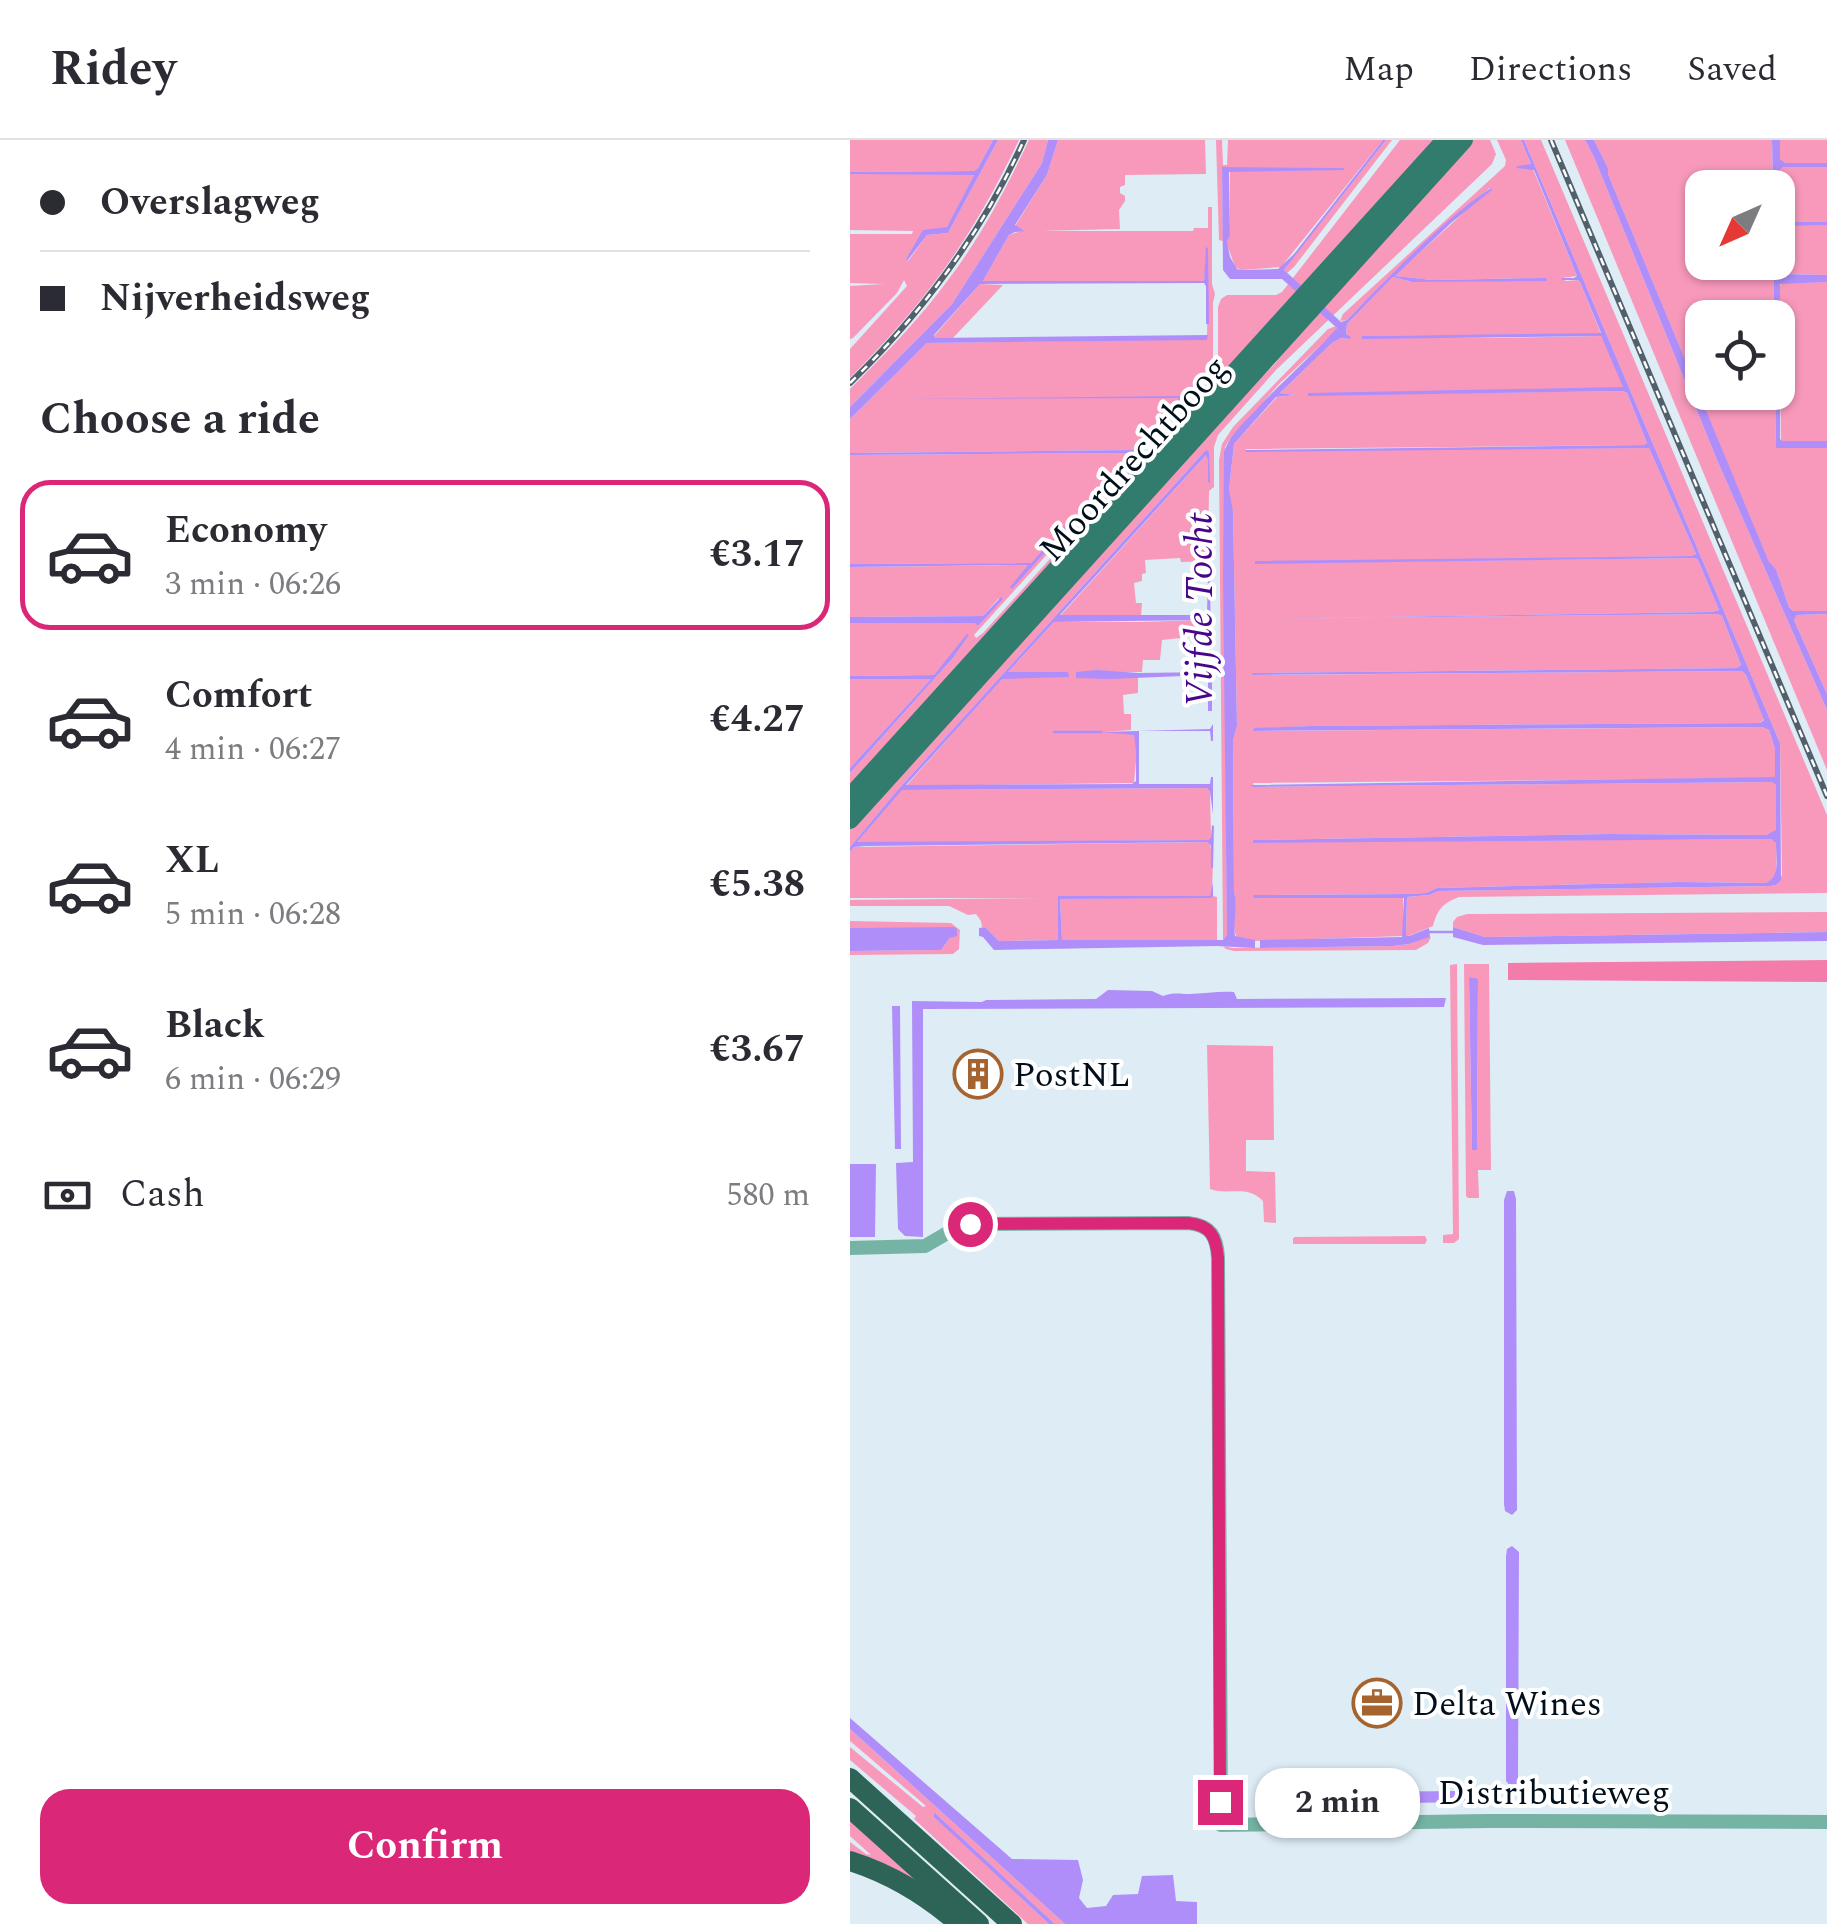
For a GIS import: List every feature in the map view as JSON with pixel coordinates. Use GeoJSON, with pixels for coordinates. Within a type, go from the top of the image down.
{"type":"FeatureCollection","features":[{"type":"Feature","properties":{"kind":"highway"},"geometry":{"type":"LineString","coordinates":[[850,1778],[1012,1924]]}},
{"type":"Feature","properties":{"kind":"highway"},"geometry":{"type":"LineString","coordinates":[[850,1808],[979,1924]]}},
{"type":"Feature","properties":{"kind":"highway"},"geometry":{"type":"LineString","coordinates":[[850,1861],[911,1888],[959,1924]]}},
{"type":"Feature","properties":{"kind":"main road","name":"Moordrechtboog"},"geometry":{"type":"LineString","coordinates":[[850,798],[1445,140]]}},
{"type":"Feature","properties":{"kind":"main road","name":"Moordrechtboog"},"geometry":{"type":"LineString","coordinates":[[850,820],[1464,140]]}},
{"type":"Feature","properties":{"kind":"street","name":"Distributieweg"},"geometry":{"type":"LineString","coordinates":[[850,1248],[924,1246],[970,1224],[1188,1223],[1198,1224],[1216,1238],[1220,1825],[1488,1820],[1827,1822]]}},
{"type":"Feature","properties":{"kind":"shaded area"},"geometry":{"type":"Polygon","coordinates":[[[850,140],[993,140],[974,171],[850,172],[850,140]]]}},
{"type":"Feature","properties":{"kind":"shaded area"},"geometry":{"type":"Polygon","coordinates":[[[993,140],[998,140],[948,233],[927,235],[907,261],[923,230],[947,227],[974,175],[850,172],[974,171],[993,140]]]}},
{"type":"Feature","properties":{"kind":"shaded area"},"geometry":{"type":"Polygon","coordinates":[[[998,140],[1019,140],[965,238],[925,295],[850,378],[850,349],[907,286],[904,280],[897,293],[850,339],[850,286],[884,284],[850,283],[850,234],[913,231],[850,230],[850,174],[973,173],[947,228],[922,235],[908,261],[927,235],[948,233],[998,140]]]}},
{"type":"Feature","properties":{"kind":"shaded area"},"geometry":{"type":"Polygon","coordinates":[[[1029,140],[1048,140],[1042,163],[952,304],[850,407],[850,389],[925,309],[971,247],[1029,140]]]}},
{"type":"Feature","properties":{"kind":"shaded area"},"geometry":{"type":"Polygon","coordinates":[[[1048,140],[1058,140],[1047,175],[1015,225],[1025,231],[1009,235],[983,281],[1204,281],[1206,247],[1209,324],[1204,283],[980,284],[935,338],[1208,335],[1207,340],[927,343],[850,419],[850,407],[952,304],[1042,163],[1048,140]]]}},
{"type":"Feature","properties":{"kind":"shaded area"},"geometry":{"type":"Polygon","coordinates":[[[1058,140],[1205,140],[1206,174],[1125,175],[1125,185],[1120,187],[1125,201],[1119,210],[1120,229],[1041,231],[1193,231],[1208,228],[1208,207],[1212,207],[1213,360],[1205,380],[974,635],[976,638],[1215,373],[1221,299],[1227,295],[1282,292],[1400,140],[1438,140],[1196,402],[1180,425],[850,791],[850,773],[969,635],[934,675],[850,676],[850,623],[978,626],[1003,598],[983,616],[850,617],[850,567],[1030,565],[1010,587],[1075,517],[1031,563],[850,564],[850,455],[1130,453],[1083,508],[1158,424],[1134,450],[850,453],[850,419],[927,343],[1207,339],[1208,248],[1204,281],[983,281],[1009,235],[1024,230],[1015,226],[1047,175],[1058,140]]]}},
{"type":"Feature","properties":{"kind":"shaded area"},"geometry":{"type":"Polygon","coordinates":[[[1216,140],[1222,140],[1223,165],[1227,165],[1228,140],[1383,140],[1281,267],[1241,270],[1235,267],[1226,241],[1230,236],[1230,171],[1345,169],[1222,168],[1223,241],[1219,240],[1216,140]]]}},
{"type":"Feature","properties":{"kind":"shaded area"},"geometry":{"type":"Polygon","coordinates":[[[1383,140],[1284,270],[1341,322],[1435,233],[1491,188],[1395,276],[1547,281],[1412,282],[1393,277],[1347,324],[1346,334],[1351,337],[1332,343],[1280,393],[1295,395],[1276,397],[1234,444],[1229,490],[1233,511],[1237,726],[1233,741],[1235,936],[1255,940],[1255,948],[994,950],[979,936],[979,928],[985,927],[999,941],[1058,940],[1058,896],[1210,896],[1213,883],[1211,898],[1060,899],[1062,940],[1223,940],[1227,935],[1224,452],[1240,427],[1337,328],[1282,279],[1230,279],[1223,270],[1222,167],[1344,168],[1229,172],[1230,257],[1241,270],[1278,269],[1383,140]]]}},
{"type":"Feature","properties":{"kind":"shaded area"},"geometry":{"type":"Polygon","coordinates":[[[1386,140],[1392,140],[1287,273],[1286,267],[1386,140]]]}},
{"type":"Feature","properties":{"kind":"shaded area"},"geometry":{"type":"Polygon","coordinates":[[[1472,140],[1490,140],[1496,154],[1492,164],[1276,370],[1218,435],[1214,447],[1214,487],[1209,491],[1208,561],[1145,560],[1146,573],[1142,574],[1142,581],[1134,583],[1136,603],[1142,603],[1141,616],[1060,616],[1206,455],[1206,450],[850,847],[850,828],[1245,392],[1273,366],[1472,140]]]}},
{"type":"Feature","properties":{"kind":"shaded area"},"geometry":{"type":"Polygon","coordinates":[[[1497,140],[1521,140],[1577,276],[1562,278],[1580,282],[1601,334],[1362,336],[1601,336],[1623,388],[1308,395],[1623,391],[1647,443],[1245,450],[1649,448],[1696,554],[1255,563],[1695,558],[1719,610],[1254,619],[1719,614],[1741,665],[1254,673],[1742,671],[1764,719],[1760,723],[1253,729],[1762,727],[1769,730],[1775,749],[1775,778],[1253,783],[1254,787],[1771,782],[1776,785],[1776,831],[1766,835],[1608,834],[1253,842],[1771,839],[1777,843],[1776,875],[1765,883],[1678,882],[1437,888],[1405,894],[1254,895],[1403,897],[1404,936],[1255,941],[1237,938],[1233,511],[1230,501],[1224,501],[1227,935],[1223,940],[1219,460],[1222,444],[1233,427],[1328,329],[1336,326],[1337,330],[1280,383],[1228,442],[1225,447],[1229,490],[1234,444],[1277,397],[1295,395],[1280,393],[1332,343],[1349,339],[1347,324],[1393,277],[1412,282],[1546,278],[1432,280],[1394,276],[1490,188],[1432,237],[1347,320],[1340,321],[1343,314],[1505,166],[1497,140]]]}},
{"type":"Feature","properties":{"kind":"shaded area"},"geometry":{"type":"Polygon","coordinates":[[[1524,140],[1541,140],[1827,815],[1827,893],[1459,897],[1442,908],[1433,926],[1406,935],[1407,897],[1439,891],[1770,886],[1776,885],[1782,875],[1780,743],[1524,140]]]}},
{"type":"Feature","properties":{"kind":"shaded area"},"geometry":{"type":"Polygon","coordinates":[[[1524,140],[1780,743],[1781,880],[1770,886],[1439,891],[1407,897],[1406,935],[1429,928],[1430,937],[1409,944],[1260,948],[1260,940],[1402,937],[1404,898],[1253,895],[1405,894],[1437,888],[1678,882],[1765,883],[1776,872],[1776,843],[1771,839],[1253,843],[1608,834],[1766,835],[1776,830],[1776,785],[1771,782],[1250,785],[1775,777],[1775,749],[1769,730],[1762,727],[1253,731],[1310,726],[1764,720],[1742,671],[1252,675],[1741,665],[1718,614],[1254,619],[1719,610],[1695,558],[1255,564],[1696,554],[1649,448],[1245,450],[1647,443],[1623,391],[1308,396],[1623,387],[1601,336],[1362,339],[1601,333],[1580,282],[1561,278],[1577,276],[1534,170],[1516,168],[1531,164],[1524,140]]]}},
{"type":"Feature","properties":{"kind":"shaded area"},"geometry":{"type":"Polygon","coordinates":[[[1565,140],[1585,140],[1594,157],[1685,381],[1685,410],[1697,410],[1827,710],[1827,770],[1565,140]]]}},
{"type":"Feature","properties":{"kind":"shaded area"},"geometry":{"type":"Polygon","coordinates":[[[1585,140],[1594,140],[1608,168],[1685,360],[1685,381],[1585,140]]]}},
{"type":"Feature","properties":{"kind":"shaded area"},"geometry":{"type":"Polygon","coordinates":[[[1594,140],[1772,140],[1773,170],[1685,170],[1685,280],[1773,280],[1774,300],[1685,300],[1685,360],[1594,140]]]}},
{"type":"Feature","properties":{"kind":"shaded area"},"geometry":{"type":"Polygon","coordinates":[[[1772,140],[1780,140],[1780,159],[1785,163],[1827,163],[1827,167],[1773,170],[1772,140]]]}},
{"type":"Feature","properties":{"kind":"shaded area"},"geometry":{"type":"Polygon","coordinates":[[[1780,140],[1827,140],[1827,163],[1785,163],[1780,160],[1780,140]]]}},
{"type":"Feature","properties":{"kind":"shaded area"},"geometry":{"type":"Polygon","coordinates":[[[1827,167],[1827,222],[1795,221],[1795,170],[1780,170],[1827,167]]]}},
{"type":"Feature","properties":{"kind":"shaded area"},"geometry":{"type":"Polygon","coordinates":[[[1795,221],[1827,222],[1795,226],[1795,221]]]}},
{"type":"Feature","properties":{"kind":"shaded area"},"geometry":{"type":"Polygon","coordinates":[[[1795,225],[1827,225],[1827,275],[1795,274],[1795,225]]]}},
{"type":"Feature","properties":{"kind":"shaded area"},"geometry":{"type":"Polygon","coordinates":[[[1795,274],[1827,275],[1827,282],[1780,284],[1780,300],[1774,300],[1773,280],[1795,280],[1795,274]]]}},
{"type":"Feature","properties":{"kind":"shaded area"},"geometry":{"type":"Polygon","coordinates":[[[1827,282],[1827,441],[1781,441],[1781,410],[1795,410],[1795,300],[1779,300],[1782,283],[1827,282]]]}},
{"type":"Feature","properties":{"kind":"shaded area"},"geometry":{"type":"Polygon","coordinates":[[[980,284],[1003,285],[952,339],[935,338],[934,336],[980,284]]]}},
{"type":"Feature","properties":{"kind":"shaded area"},"geometry":{"type":"Polygon","coordinates":[[[1195,382],[1168,415],[1179,398],[900,399],[1182,396],[1195,382]]]}},
{"type":"Feature","properties":{"kind":"shaded area"},"geometry":{"type":"Polygon","coordinates":[[[1697,410],[1706,410],[1789,607],[1793,611],[1827,611],[1797,615],[1794,620],[1827,694],[1827,710],[1697,410]]]}},
{"type":"Feature","properties":{"kind":"shaded area"},"geometry":{"type":"Polygon","coordinates":[[[1706,410],[1775,410],[1776,448],[1827,448],[1827,611],[1793,611],[1776,569],[1769,563],[1706,410]]]}},
{"type":"Feature","properties":{"kind":"shaded area"},"geometry":{"type":"Polygon","coordinates":[[[1775,410],[1780,410],[1782,441],[1827,441],[1827,448],[1776,448],[1775,410]]]}},
{"type":"Feature","properties":{"kind":"shaded area"},"geometry":{"type":"Polygon","coordinates":[[[1158,424],[1084,509],[1130,453],[850,455],[1133,450],[1158,424]]]}},
{"type":"Feature","properties":{"kind":"shaded area"},"geometry":{"type":"Polygon","coordinates":[[[1206,450],[1210,483],[1206,455],[1060,615],[1203,615],[1207,612],[1210,576],[1211,655],[1207,655],[1208,624],[1202,620],[1054,622],[1008,672],[1068,672],[1069,677],[1002,679],[906,785],[1132,784],[1136,781],[1134,735],[1101,732],[1210,729],[1213,724],[1213,741],[1210,731],[1139,731],[1139,784],[1210,784],[1213,777],[1213,814],[1207,788],[902,790],[857,842],[1208,840],[1212,825],[1213,868],[1208,842],[866,846],[854,847],[850,852],[850,847],[895,793],[1206,450]]]}},
{"type":"Feature","properties":{"kind":"shaded area"},"geometry":{"type":"Polygon","coordinates":[[[1073,517],[1012,589],[1028,565],[850,567],[1031,563],[1073,517]]]}},
{"type":"Feature","properties":{"kind":"shaded area"},"geometry":{"type":"Polygon","coordinates":[[[1001,597],[978,626],[850,623],[850,617],[983,616],[1001,597]]]}},
{"type":"Feature","properties":{"kind":"shaded area"},"geometry":{"type":"Polygon","coordinates":[[[1827,614],[1827,694],[1794,620],[1797,615],[1827,614]]]}},
{"type":"Feature","properties":{"kind":"shaded area"},"geometry":{"type":"Polygon","coordinates":[[[1202,620],[1208,624],[1208,635],[1162,640],[1160,660],[1143,660],[1142,672],[1098,672],[1093,677],[1138,677],[1138,693],[1123,695],[1124,714],[1131,714],[1131,730],[1105,732],[1134,734],[1134,783],[906,786],[1002,678],[1068,672],[1007,673],[1054,622],[1202,620]]]}},
{"type":"Feature","properties":{"kind":"shaded area"},"geometry":{"type":"Polygon","coordinates":[[[967,634],[953,658],[850,773],[850,768],[931,679],[850,676],[934,675],[967,634]]]}},
{"type":"Feature","properties":{"kind":"shaded area"},"geometry":{"type":"Polygon","coordinates":[[[1076,672],[1212,672],[1212,711],[1208,711],[1208,675],[1076,678],[1076,672]]]}},
{"type":"Feature","properties":{"kind":"shaded area"},"geometry":{"type":"Polygon","coordinates":[[[932,678],[850,768],[850,679],[932,678]]]}},
{"type":"Feature","properties":{"kind":"shaded area"},"geometry":{"type":"Polygon","coordinates":[[[1207,788],[1211,837],[1208,840],[856,843],[901,790],[1207,788]]]}},
{"type":"Feature","properties":{"kind":"shaded area"},"geometry":{"type":"Polygon","coordinates":[[[1209,842],[1213,867],[1210,896],[1058,896],[1058,940],[999,941],[982,927],[976,914],[968,915],[949,906],[850,906],[850,900],[1044,898],[850,898],[850,852],[854,847],[1209,842]]]}},
{"type":"Feature","properties":{"kind":"shaded area"},"geometry":{"type":"Polygon","coordinates":[[[1217,897],[1217,940],[1062,941],[1060,899],[1217,897]]]}},
{"type":"Feature","properties":{"kind":"shaded area"},"geometry":{"type":"Polygon","coordinates":[[[1827,912],[1827,932],[1485,937],[1453,927],[1457,917],[1467,914],[1827,912]]]}},
{"type":"Feature","properties":{"kind":"shaded area"},"geometry":{"type":"Polygon","coordinates":[[[850,921],[951,923],[960,930],[959,949],[953,954],[850,955],[850,951],[941,950],[957,929],[850,928],[850,921]]]}},
{"type":"Feature","properties":{"kind":"shaded area"},"geometry":{"type":"Polygon","coordinates":[[[954,927],[957,936],[950,938],[941,950],[850,951],[850,928],[954,927]]]}},
{"type":"Feature","properties":{"kind":"shaded area"},"geometry":{"type":"Polygon","coordinates":[[[1453,927],[1485,937],[1827,932],[1827,941],[1483,945],[1453,937],[1453,927]]]}},
{"type":"Feature","properties":{"kind":"shaded area"},"geometry":{"type":"Polygon","coordinates":[[[1428,937],[1428,943],[1416,950],[1234,951],[1223,946],[1393,946],[1428,937]]]}},
{"type":"Feature","properties":{"kind":"shaded area"},"geometry":{"type":"Polygon","coordinates":[[[1827,960],[1827,982],[1508,980],[1508,963],[1827,960]]]}},
{"type":"Feature","properties":{"kind":"shaded area"},"geometry":{"type":"Polygon","coordinates":[[[1457,964],[1459,1239],[1443,1243],[1443,1235],[1453,1234],[1450,965],[1457,964]]]}},
{"type":"Feature","properties":{"kind":"shaded area"},"geometry":{"type":"Polygon","coordinates":[[[1464,964],[1489,964],[1491,1170],[1478,1170],[1479,1198],[1466,1196],[1464,964]],[[1469,979],[1472,1149],[1477,1150],[1478,980],[1469,979]]]}},
{"type":"Feature","properties":{"kind":"shaded area"},"geometry":{"type":"Polygon","coordinates":[[[1471,977],[1478,979],[1477,1150],[1472,1150],[1471,977]]]}},
{"type":"Feature","properties":{"kind":"shaded area"},"geometry":{"type":"Polygon","coordinates":[[[1108,990],[1152,991],[1163,996],[1234,992],[1237,999],[1446,998],[1444,1007],[923,1009],[923,1237],[905,1236],[898,1229],[896,1163],[913,1162],[912,1001],[1096,999],[1108,990]]]}},
{"type":"Feature","properties":{"kind":"shaded area"},"geometry":{"type":"Polygon","coordinates":[[[892,1006],[900,1006],[901,1149],[895,1149],[892,1006]]]}},
{"type":"Feature","properties":{"kind":"shaded area"},"geometry":{"type":"Polygon","coordinates":[[[1207,1045],[1273,1046],[1274,1140],[1246,1140],[1246,1171],[1275,1172],[1276,1223],[1264,1222],[1263,1201],[1257,1196],[1210,1189],[1207,1045]]]}},
{"type":"Feature","properties":{"kind":"shaded area"},"geometry":{"type":"Polygon","coordinates":[[[850,1164],[876,1164],[875,1237],[850,1237],[850,1164]]]}},
{"type":"Feature","properties":{"kind":"shaded area"},"geometry":{"type":"Polygon","coordinates":[[[1507,1191],[1514,1191],[1516,1199],[1517,1510],[1512,1515],[1505,1511],[1504,1504],[1507,1191]]]}},
{"type":"Feature","properties":{"kind":"shaded area"},"geometry":{"type":"Polygon","coordinates":[[[1425,1236],[1425,1244],[1293,1244],[1295,1237],[1425,1236]]]}},
{"type":"Feature","properties":{"kind":"shaded area"},"geometry":{"type":"Polygon","coordinates":[[[1512,1546],[1519,1552],[1518,1783],[1512,1788],[1506,1781],[1506,1556],[1512,1546]]]}},
{"type":"Feature","properties":{"kind":"shaded area"},"geometry":{"type":"Polygon","coordinates":[[[850,1718],[1012,1859],[1078,1860],[1083,1880],[1079,1898],[1087,1908],[1106,1906],[1113,1895],[1138,1894],[1142,1876],[1173,1875],[1176,1901],[1197,1902],[1197,1924],[1065,1924],[850,1729],[850,1718]]]}},
{"type":"Feature","properties":{"kind":"shaded area"},"geometry":{"type":"Polygon","coordinates":[[[850,1729],[1065,1924],[1055,1924],[933,1815],[1049,1924],[1028,1924],[914,1819],[916,1816],[850,1760],[850,1747],[926,1806],[850,1741],[850,1729]]]}},
{"type":"Feature","properties":{"kind":"shaded area"},"geometry":{"type":"Polygon","coordinates":[[[1362,1792],[1464,1793],[1464,1802],[1352,1804],[1347,1808],[1350,1796],[1362,1792]]]}},
{"type":"Feature","properties":{"kind":"shaded area"},"geometry":{"type":"Polygon","coordinates":[[[935,1813],[1055,1924],[1049,1924],[933,1816],[935,1813]]]}},
{"type":"Feature","properties":{"kind":"shaded area"},"geometry":{"type":"Polygon","coordinates":[[[850,1820],[950,1910],[850,1854],[850,1842],[871,1855],[850,1836],[850,1820]]]}},
{"type":"Feature","properties":{"kind":"waterway"},"geometry":{"type":"LineString","coordinates":[[1054,732],[1101,732]]}},
{"type":"Feature","properties":{"kind":"waterway"},"geometry":{"type":"LineString","coordinates":[[1430,932],[1457,932]]}},
{"type":"Feature","properties":{"kind":"railway"},"geometry":{"type":"LineString","coordinates":[[850,383],[949,270],[989,207],[1024,140]]}},
{"type":"Feature","properties":{"kind":"railway"},"geometry":{"type":"LineString","coordinates":[[1551,140],[1827,796]]}},
{"type":"Feature","properties":{"kind":"place","name":"PostNL"},"geometry":{"type":"Point","coordinates":[978,1074]}},
{"type":"Feature","properties":{"kind":"place","name":"Delta Wines"},"geometry":{"type":"Point","coordinates":[1377,1703]}},
{"type":"Feature","properties":{"kind":"route"},"geometry":{"type":"LineString","coordinates":[[970,1224],[1188,1223],[1204,1226],[1216,1238],[1220,1802]]}},
{"type":"Feature","properties":{"kind":"water label","name":"Vijfde Tocht"},"geometry":{"type":"Point","coordinates":[1199,610]}}]}
